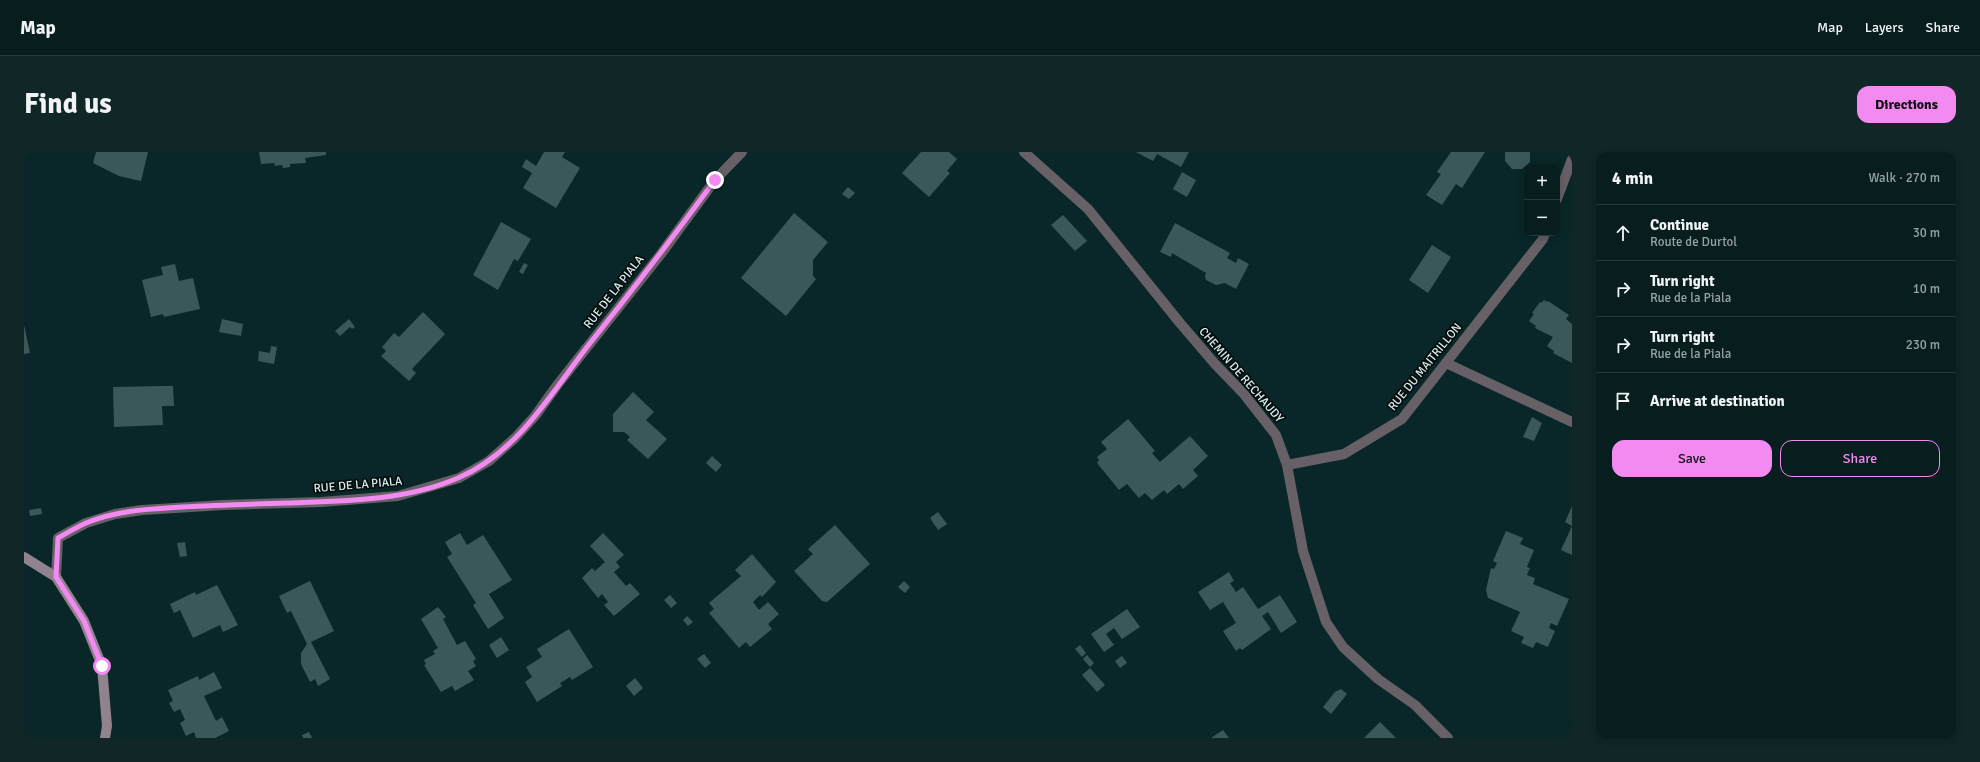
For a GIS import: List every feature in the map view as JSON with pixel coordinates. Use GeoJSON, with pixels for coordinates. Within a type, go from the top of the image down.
{"type":"FeatureCollection","features":[{"type":"Feature","properties":{"kind":"street","name":"RUE DE LA PIALA"},"geometry":{"type":"LineString","coordinates":[[56,577],[58,538],[86,523],[115,514],[142,510],[223,504],[321,502],[398,496],[459,478],[489,461],[515,438],[535,416],[558,384],[661,254],[715,180],[742,152]]}},
{"type":"Feature","properties":{"kind":"street","name":"CHEMIN DE RECHAUDY"},"geometry":{"type":"LineString","coordinates":[[1024,152],[1088,208],[1215,364],[1243,393],[1276,436],[1287,465],[1303,551],[1326,622],[1343,647],[1378,679],[1415,704],[1448,738]]}},
{"type":"Feature","properties":{"kind":"street"},"geometry":{"type":"LineString","coordinates":[[1560,191],[1572,158]]}},
{"type":"Feature","properties":{"kind":"street","name":"RUE DU MAITRILLON"},"geometry":{"type":"LineString","coordinates":[[1287,465],[1344,454],[1402,419],[1544,236]]}},
{"type":"Feature","properties":{"kind":"street"},"geometry":{"type":"LineString","coordinates":[[1446,363],[1572,422]]}},
{"type":"Feature","properties":{"kind":"street"},"geometry":{"type":"LineString","coordinates":[[24,557],[56,577],[84,621],[102,666],[107,726],[105,738]]}},
{"type":"Feature","properties":{"kind":"building"},"geometry":{"type":"Polygon","coordinates":[[[96,152],[148,152],[141,181],[119,176],[93,163],[96,152]]]}},
{"type":"Feature","properties":{"kind":"building"},"geometry":{"type":"Polygon","coordinates":[[[259,152],[326,152],[326,155],[305,158],[306,163],[290,164],[290,167],[283,168],[282,165],[275,166],[274,163],[261,164],[259,152]]]}},
{"type":"Feature","properties":{"kind":"building"},"geometry":{"type":"Polygon","coordinates":[[[544,152],[565,152],[562,157],[580,168],[556,208],[523,188],[532,173],[522,167],[526,159],[536,166],[544,152]]]}},
{"type":"Feature","properties":{"kind":"building"},"geometry":{"type":"Polygon","coordinates":[[[921,152],[949,152],[957,159],[947,171],[950,173],[929,197],[902,173],[921,152]]]}},
{"type":"Feature","properties":{"kind":"building"},"geometry":{"type":"Polygon","coordinates":[[[1136,152],[1189,152],[1181,167],[1157,154],[1153,161],[1136,152]]]}},
{"type":"Feature","properties":{"kind":"building"},"geometry":{"type":"Polygon","coordinates":[[[1451,152],[1485,152],[1462,188],[1456,184],[1442,205],[1426,195],[1441,174],[1437,172],[1451,152]]]}},
{"type":"Feature","properties":{"kind":"building"},"geometry":{"type":"Polygon","coordinates":[[[1505,152],[1530,152],[1530,162],[1524,164],[1524,167],[1522,169],[1512,169],[1505,161],[1505,152]]]}},
{"type":"Feature","properties":{"kind":"building"},"geometry":{"type":"Polygon","coordinates":[[[1182,172],[1196,180],[1187,197],[1173,189],[1182,172]]]}},
{"type":"Feature","properties":{"kind":"building"},"geometry":{"type":"Polygon","coordinates":[[[848,187],[855,193],[849,199],[842,194],[848,187]]]}},
{"type":"Feature","properties":{"kind":"building"},"geometry":{"type":"Polygon","coordinates":[[[794,213],[828,242],[813,260],[813,276],[816,279],[786,316],[741,278],[794,213]]]}},
{"type":"Feature","properties":{"kind":"building"},"geometry":{"type":"Polygon","coordinates":[[[1063,215],[1087,241],[1075,251],[1051,225],[1063,215]]]}},
{"type":"Feature","properties":{"kind":"building"},"geometry":{"type":"Polygon","coordinates":[[[501,222],[531,239],[518,261],[514,259],[498,290],[473,275],[501,222]]]}},
{"type":"Feature","properties":{"kind":"building"},"geometry":{"type":"Polygon","coordinates":[[[1175,223],[1230,253],[1227,258],[1236,263],[1238,258],[1249,264],[1236,289],[1225,283],[1216,285],[1206,280],[1206,273],[1172,253],[1171,257],[1160,252],[1175,223]]]}},
{"type":"Feature","properties":{"kind":"building"},"geometry":{"type":"Polygon","coordinates":[[[1432,245],[1451,257],[1428,293],[1409,280],[1432,245]]]}},
{"type":"Feature","properties":{"kind":"building"},"geometry":{"type":"Polygon","coordinates":[[[524,263],[528,265],[523,274],[519,272],[524,263]]]}},
{"type":"Feature","properties":{"kind":"building"},"geometry":{"type":"Polygon","coordinates":[[[175,264],[179,281],[193,278],[200,309],[164,317],[163,314],[151,317],[142,280],[163,275],[161,267],[175,264]]]}},
{"type":"Feature","properties":{"kind":"building"},"geometry":{"type":"Polygon","coordinates":[[[1544,300],[1547,302],[1548,301],[1569,315],[1566,319],[1572,324],[1572,363],[1553,353],[1554,351],[1547,346],[1553,337],[1535,328],[1536,326],[1529,321],[1534,314],[1532,313],[1540,302],[1541,303],[1544,300]]]}},
{"type":"Feature","properties":{"kind":"building"},"geometry":{"type":"Polygon","coordinates":[[[423,312],[445,334],[412,369],[416,373],[409,381],[381,356],[386,351],[382,347],[394,333],[399,337],[423,312]]]}},
{"type":"Feature","properties":{"kind":"building"},"geometry":{"type":"Polygon","coordinates":[[[222,319],[243,324],[241,336],[219,332],[222,319]]]}},
{"type":"Feature","properties":{"kind":"building"},"geometry":{"type":"Polygon","coordinates":[[[349,319],[355,327],[352,329],[350,327],[340,336],[335,331],[349,319]]]}},
{"type":"Feature","properties":{"kind":"building"},"geometry":{"type":"Polygon","coordinates":[[[24,325],[30,353],[24,354],[24,325]]]}},
{"type":"Feature","properties":{"kind":"building"},"geometry":{"type":"Polygon","coordinates":[[[271,346],[277,347],[274,364],[258,361],[259,351],[270,353],[271,346]]]}},
{"type":"Feature","properties":{"kind":"building"},"geometry":{"type":"Polygon","coordinates":[[[173,386],[174,406],[162,406],[163,425],[114,427],[113,387],[173,386]]]}},
{"type":"Feature","properties":{"kind":"building"},"geometry":{"type":"Polygon","coordinates":[[[633,392],[654,412],[646,420],[667,439],[648,459],[627,440],[630,437],[624,432],[613,432],[613,414],[633,392]]]}},
{"type":"Feature","properties":{"kind":"building"},"geometry":{"type":"Polygon","coordinates":[[[1532,417],[1542,423],[1534,441],[1523,437],[1532,417]]]}},
{"type":"Feature","properties":{"kind":"building"},"geometry":{"type":"Polygon","coordinates":[[[1128,419],[1155,451],[1152,453],[1160,462],[1190,436],[1208,456],[1193,470],[1198,476],[1183,489],[1179,484],[1167,494],[1164,490],[1152,500],[1145,493],[1139,498],[1127,484],[1119,490],[1097,463],[1099,460],[1097,457],[1107,449],[1101,442],[1128,419]]]}},
{"type":"Feature","properties":{"kind":"building"},"geometry":{"type":"Polygon","coordinates":[[[712,456],[722,465],[716,472],[706,463],[712,456]]]}},
{"type":"Feature","properties":{"kind":"building"},"geometry":{"type":"Polygon","coordinates":[[[1572,506],[1572,526],[1565,522],[1572,506]]]}},
{"type":"Feature","properties":{"kind":"building"},"geometry":{"type":"Polygon","coordinates":[[[41,508],[42,514],[30,516],[29,510],[41,508]]]}},
{"type":"Feature","properties":{"kind":"building"},"geometry":{"type":"Polygon","coordinates":[[[938,512],[947,524],[938,530],[930,518],[938,512]]]}},
{"type":"Feature","properties":{"kind":"building"},"geometry":{"type":"Polygon","coordinates":[[[835,525],[870,564],[827,602],[822,601],[794,571],[813,554],[808,549],[835,525]]]}},
{"type":"Feature","properties":{"kind":"building"},"geometry":{"type":"Polygon","coordinates":[[[1572,526],[1572,555],[1561,550],[1572,526]]]}},
{"type":"Feature","properties":{"kind":"building"},"geometry":{"type":"Polygon","coordinates":[[[1506,531],[1523,538],[1520,544],[1534,550],[1527,567],[1530,568],[1527,575],[1535,578],[1533,584],[1569,599],[1557,626],[1551,623],[1549,628],[1555,631],[1548,647],[1536,642],[1533,648],[1521,643],[1524,637],[1511,631],[1520,612],[1488,598],[1486,590],[1491,568],[1494,569],[1497,563],[1493,561],[1506,531]]]}},
{"type":"Feature","properties":{"kind":"building"},"geometry":{"type":"Polygon","coordinates":[[[460,533],[467,545],[483,535],[512,580],[489,594],[504,618],[488,629],[473,605],[476,603],[447,557],[452,554],[445,542],[460,533]]]}},
{"type":"Feature","properties":{"kind":"building"},"geometry":{"type":"Polygon","coordinates":[[[603,533],[624,555],[616,562],[620,567],[614,572],[626,586],[630,583],[640,594],[614,616],[604,605],[608,602],[602,594],[598,598],[582,578],[592,568],[595,571],[605,562],[590,546],[603,533]]]}},
{"type":"Feature","properties":{"kind":"building"},"geometry":{"type":"Polygon","coordinates":[[[185,542],[187,556],[180,557],[177,543],[185,542]]]}},
{"type":"Feature","properties":{"kind":"building"},"geometry":{"type":"Polygon","coordinates":[[[752,554],[776,582],[762,597],[760,595],[753,602],[759,610],[768,602],[779,614],[768,624],[772,629],[750,647],[746,642],[739,648],[709,613],[714,609],[709,603],[741,576],[735,570],[752,554]]]}},
{"type":"Feature","properties":{"kind":"building"},"geometry":{"type":"Polygon","coordinates":[[[1229,572],[1234,581],[1230,583],[1236,592],[1243,587],[1258,609],[1280,595],[1297,622],[1281,633],[1268,612],[1262,616],[1271,629],[1242,650],[1240,648],[1236,651],[1223,631],[1236,623],[1223,602],[1210,610],[1198,592],[1229,572]]]}},
{"type":"Feature","properties":{"kind":"building"},"geometry":{"type":"Polygon","coordinates":[[[310,581],[334,631],[311,642],[330,679],[318,686],[315,679],[310,682],[301,664],[301,653],[307,644],[291,611],[287,613],[279,596],[310,581]]]}},
{"type":"Feature","properties":{"kind":"building"},"geometry":{"type":"Polygon","coordinates":[[[904,581],[910,587],[905,593],[898,587],[904,581]]]}},
{"type":"Feature","properties":{"kind":"building"},"geometry":{"type":"Polygon","coordinates":[[[217,585],[238,625],[223,632],[220,625],[193,638],[180,610],[174,613],[170,604],[195,592],[196,595],[217,585]]]}},
{"type":"Feature","properties":{"kind":"building"},"geometry":{"type":"Polygon","coordinates":[[[670,595],[677,603],[671,608],[664,600],[670,595]]]}},
{"type":"Feature","properties":{"kind":"building"},"geometry":{"type":"Polygon","coordinates":[[[438,607],[446,617],[443,619],[457,645],[465,641],[476,659],[473,661],[476,666],[468,671],[474,680],[455,691],[452,686],[441,692],[424,665],[426,664],[424,660],[435,654],[433,651],[438,648],[421,619],[438,607]]]}},
{"type":"Feature","properties":{"kind":"building"},"geometry":{"type":"Polygon","coordinates":[[[1127,609],[1140,627],[1122,639],[1114,628],[1106,634],[1114,645],[1104,652],[1091,634],[1127,609]]]}},
{"type":"Feature","properties":{"kind":"building"},"geometry":{"type":"Polygon","coordinates":[[[687,616],[693,622],[688,626],[683,620],[687,616]]]}},
{"type":"Feature","properties":{"kind":"building"},"geometry":{"type":"Polygon","coordinates":[[[569,629],[593,667],[572,680],[570,677],[560,683],[562,686],[537,702],[525,682],[532,677],[526,667],[542,657],[537,649],[569,629]]]}},
{"type":"Feature","properties":{"kind":"building"},"geometry":{"type":"Polygon","coordinates":[[[501,637],[509,650],[497,658],[489,645],[501,637]]]}},
{"type":"Feature","properties":{"kind":"building"},"geometry":{"type":"Polygon","coordinates":[[[1080,645],[1086,653],[1082,657],[1075,649],[1080,645]]]}},
{"type":"Feature","properties":{"kind":"building"},"geometry":{"type":"Polygon","coordinates":[[[704,654],[711,663],[705,668],[697,659],[704,654]]]}},
{"type":"Feature","properties":{"kind":"building"},"geometry":{"type":"Polygon","coordinates":[[[1087,655],[1094,663],[1090,667],[1083,659],[1087,655]]]}},
{"type":"Feature","properties":{"kind":"building"},"geometry":{"type":"Polygon","coordinates":[[[1122,656],[1127,663],[1120,668],[1115,661],[1122,656]]]}},
{"type":"Feature","properties":{"kind":"building"},"geometry":{"type":"Polygon","coordinates":[[[1090,668],[1105,685],[1097,692],[1082,675],[1090,668]]]}},
{"type":"Feature","properties":{"kind":"building"},"geometry":{"type":"Polygon","coordinates":[[[214,672],[222,688],[204,696],[216,721],[222,717],[229,731],[215,738],[196,738],[194,732],[186,736],[180,723],[185,720],[180,709],[174,712],[169,703],[173,701],[168,690],[198,676],[199,680],[214,672]]]}},
{"type":"Feature","properties":{"kind":"building"},"geometry":{"type":"Polygon","coordinates":[[[635,678],[643,688],[634,696],[626,686],[635,678]]]}},
{"type":"Feature","properties":{"kind":"building"},"geometry":{"type":"Polygon","coordinates":[[[1341,689],[1347,694],[1331,714],[1323,707],[1335,692],[1341,689]]]}},
{"type":"Feature","properties":{"kind":"building"},"geometry":{"type":"Polygon","coordinates":[[[1380,722],[1396,738],[1364,738],[1380,722]]]}},
{"type":"Feature","properties":{"kind":"building"},"geometry":{"type":"Polygon","coordinates":[[[1223,730],[1229,738],[1211,738],[1223,730]]]}},
{"type":"Feature","properties":{"kind":"building"},"geometry":{"type":"Polygon","coordinates":[[[309,732],[312,738],[303,738],[302,735],[309,732]]]}},
{"type":"Feature","properties":{"kind":"route"},"geometry":{"type":"LineString","coordinates":[[102,666],[84,621],[56,577],[58,538],[86,523],[115,514],[142,510],[223,504],[321,502],[398,496],[459,478],[489,461],[515,438],[535,416],[620,304],[661,254],[715,180]]}}]}
